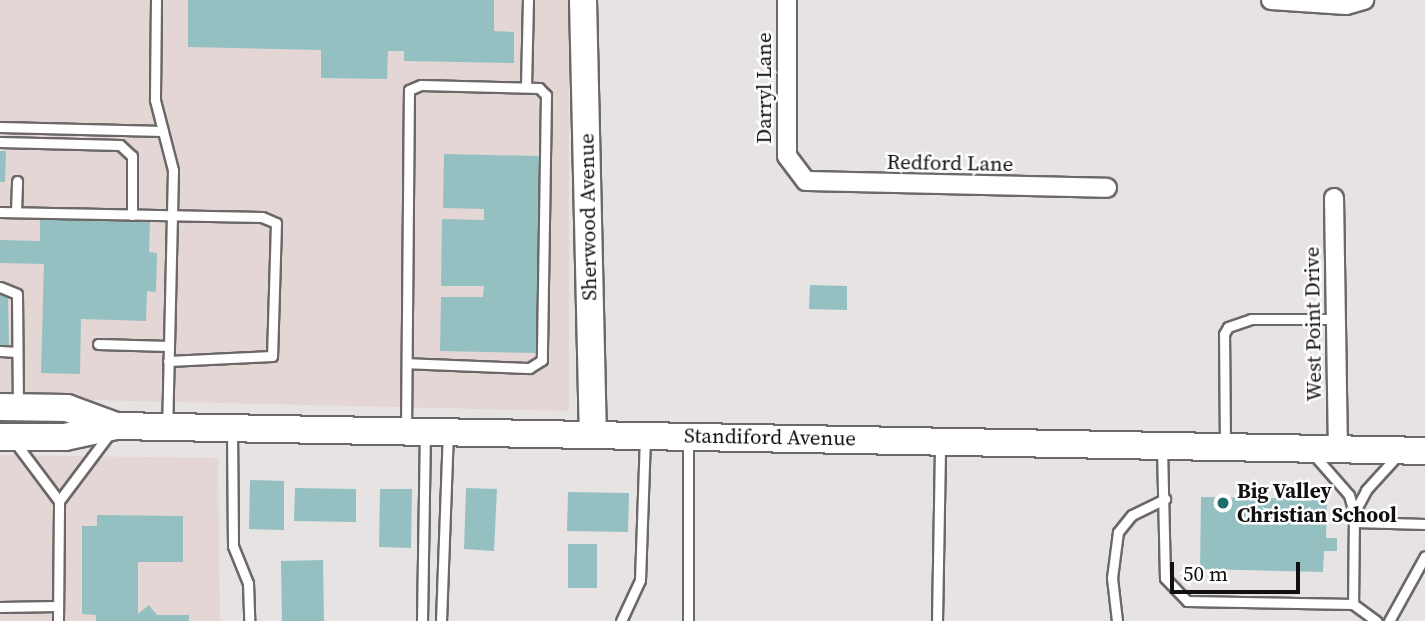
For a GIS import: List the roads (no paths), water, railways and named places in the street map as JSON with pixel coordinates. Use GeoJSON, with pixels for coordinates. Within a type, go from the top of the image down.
{"type":"FeatureCollection","features":[{"type":"Feature","properties":{"kind":"main road","name":"Sherwood Avenue"},"geometry":{"type":"LineString","coordinates":[[583,0],[593,433]]}},
{"type":"Feature","properties":{"kind":"main road","name":"Standiford Avenue"},"geometry":{"type":"LineString","coordinates":[[9,407],[67,408],[116,426]]}},
{"type":"Feature","properties":{"kind":"main road","name":"Standiford Avenue"},"geometry":{"type":"LineString","coordinates":[[5,437],[65,437],[116,426],[167,426],[1414,451]]}},
{"type":"Feature","properties":{"kind":"street","name":"Darryl Lane"},"geometry":{"type":"LineString","coordinates":[[787,0],[787,156],[796,174]]}},
{"type":"Feature","properties":{"kind":"street"},"geometry":{"type":"LineString","coordinates":[[1270,0],[1346,5],[1364,0]]}},
{"type":"Feature","properties":{"kind":"street","name":"Redford Lane"},"geometry":{"type":"LineString","coordinates":[[796,174],[813,183],[1107,188]]}},
{"type":"Feature","properties":{"kind":"street","name":"West Point Drive"},"geometry":{"type":"LineString","coordinates":[[1334,198],[1338,450]]}},
{"type":"Feature","properties":{"kind":"lane"},"geometry":{"type":"LineString","coordinates":[[156,0],[155,100],[173,170],[167,426]]}},
{"type":"Feature","properties":{"kind":"lane"},"geometry":{"type":"LineString","coordinates":[[526,88],[528,0]]}},
{"type":"Feature","properties":{"kind":"lane"},"geometry":{"type":"LineString","coordinates":[[407,363],[529,368],[542,360],[546,96],[539,88],[421,85],[409,90],[407,363],[426,431],[441,621]]}},
{"type":"Feature","properties":{"kind":"lane"},"geometry":{"type":"LineString","coordinates":[[0,127],[163,131]]}},
{"type":"Feature","properties":{"kind":"lane"},"geometry":{"type":"LineString","coordinates":[[0,142],[120,145],[132,156],[132,215]]}},
{"type":"Feature","properties":{"kind":"lane"},"geometry":{"type":"LineString","coordinates":[[16,212],[17,181]]}},
{"type":"Feature","properties":{"kind":"lane"},"geometry":{"type":"LineString","coordinates":[[0,212],[269,218],[276,223],[276,348],[272,356],[264,360],[169,361]]}},
{"type":"Feature","properties":{"kind":"lane"},"geometry":{"type":"LineString","coordinates":[[0,287],[18,294],[18,352],[9,407]]}},
{"type":"Feature","properties":{"kind":"lane"},"geometry":{"type":"LineString","coordinates":[[1225,447],[1224,334],[1228,327],[1251,319],[1336,319]]}},
{"type":"Feature","properties":{"kind":"lane"},"geometry":{"type":"LineString","coordinates":[[97,344],[169,346]]}},
{"type":"Feature","properties":{"kind":"lane"},"geometry":{"type":"LineString","coordinates":[[0,351],[18,352]]}},
{"type":"Feature","properties":{"kind":"lane"},"geometry":{"type":"LineString","coordinates":[[58,621],[59,501],[116,426]]}},
{"type":"Feature","properties":{"kind":"lane"},"geometry":{"type":"LineString","coordinates":[[232,428],[233,546],[248,583],[249,621]]}},
{"type":"Feature","properties":{"kind":"lane"},"geometry":{"type":"LineString","coordinates":[[422,621],[426,431]]}},
{"type":"Feature","properties":{"kind":"lane"},"geometry":{"type":"LineString","coordinates":[[621,621],[640,580],[645,435]]}},
{"type":"Feature","properties":{"kind":"lane"},"geometry":{"type":"LineString","coordinates":[[688,435],[688,621]]}},
{"type":"Feature","properties":{"kind":"lane"},"geometry":{"type":"LineString","coordinates":[[5,437],[59,501]]}},
{"type":"Feature","properties":{"kind":"lane"},"geometry":{"type":"LineString","coordinates":[[937,621],[940,441]]}},
{"type":"Feature","properties":{"kind":"lane"},"geometry":{"type":"LineString","coordinates":[[1162,446],[1164,578],[1187,601],[1353,604],[1376,621]]}},
{"type":"Feature","properties":{"kind":"lane"},"geometry":{"type":"LineString","coordinates":[[1307,449],[1344,487],[1354,517],[1353,604]]}},
{"type":"Feature","properties":{"kind":"lane"},"geometry":{"type":"LineString","coordinates":[[1354,517],[1366,490],[1414,451]]}},
{"type":"Feature","properties":{"kind":"lane"},"geometry":{"type":"LineString","coordinates":[[1117,621],[1112,578],[1118,531],[1132,516],[1164,499]]}},
{"type":"Feature","properties":{"kind":"lane"},"geometry":{"type":"LineString","coordinates":[[1354,517],[1425,524]]}},
{"type":"Feature","properties":{"kind":"lane"},"geometry":{"type":"LineString","coordinates":[[1389,621],[1425,556]]}},
{"type":"Feature","properties":{"kind":"lane"},"geometry":{"type":"LineString","coordinates":[[0,607],[58,606]]}},
{"type":"Feature","properties":{"kind":"place","name":"Big Valley Christian School"},"geometry":{"type":"Point","coordinates":[1223,503]}}]}
